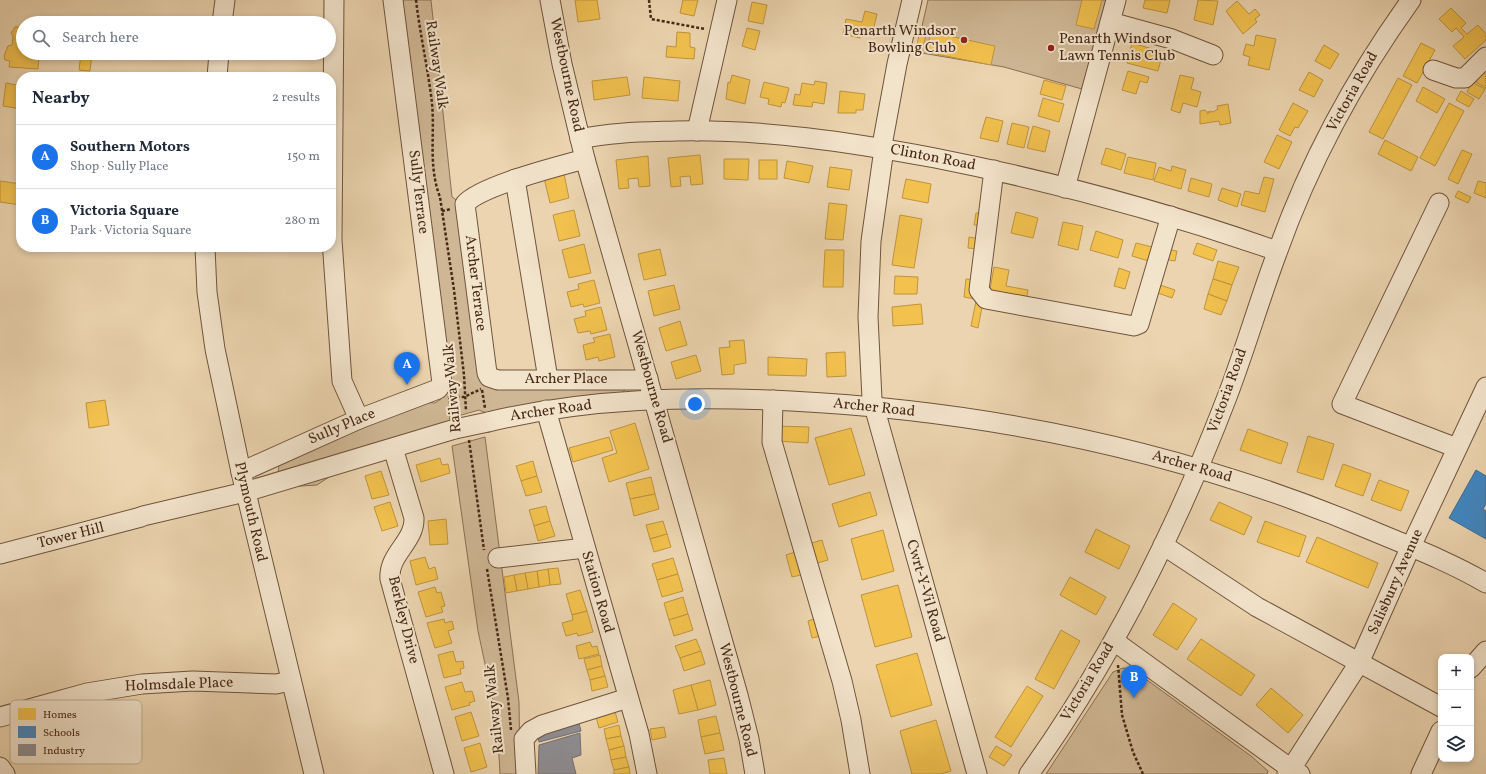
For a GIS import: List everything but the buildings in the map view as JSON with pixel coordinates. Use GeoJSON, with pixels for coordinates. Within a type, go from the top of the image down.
{"type":"FeatureCollection","features":[{"type":"Feature","properties":{"kind":"street"},"geometry":{"type":"LineString","coordinates":[[223,16],[224,0]]}},
{"type":"Feature","properties":{"kind":"street"},"geometry":{"type":"LineString","coordinates":[[334,0],[334,16]]}},
{"type":"Feature","properties":{"kind":"street","name":"Sully Terrace"},"geometry":{"type":"LineString","coordinates":[[393,0],[442,383]]}},
{"type":"Feature","properties":{"kind":"street","name":"Westbourne Road"},"geometry":{"type":"LineString","coordinates":[[550,0],[562,64],[584,158],[746,723],[755,774]]}},
{"type":"Feature","properties":{"kind":"street"},"geometry":{"type":"LineString","coordinates":[[697,130],[727,0]]}},
{"type":"Feature","properties":{"kind":"street","name":"Cwrt-Y-Vil Road"},"geometry":{"type":"LineString","coordinates":[[912,0],[892,93],[871,241],[868,290],[868,349],[873,407],[977,774]]}},
{"type":"Feature","properties":{"kind":"street"},"geometry":{"type":"LineString","coordinates":[[1065,188],[1116,0]]}},
{"type":"Feature","properties":{"kind":"street","name":"Victoria Road"},"geometry":{"type":"LineString","coordinates":[[1029,774],[1083,692],[1114,641],[1163,545],[1198,468],[1228,395],[1277,251],[1298,200],[1338,115],[1376,51],[1411,0]]}},
{"type":"Feature","properties":{"kind":"street"},"geometry":{"type":"LineString","coordinates":[[1110,22],[1172,39],[1213,55]]}},
{"type":"Feature","properties":{"kind":"street"},"geometry":{"type":"LineString","coordinates":[[1433,70],[1456,78],[1465,78],[1486,57]]}},
{"type":"Feature","properties":{"kind":"street"},"geometry":{"type":"LineString","coordinates":[[218,72],[219,60]]}},
{"type":"Feature","properties":{"kind":"street"},"geometry":{"type":"LineString","coordinates":[[333,72],[334,60]]}},
{"type":"Feature","properties":{"kind":"street","name":"Clinton Road"},"geometry":{"type":"LineString","coordinates":[[580,139],[606,134],[697,130],[790,135],[883,148],[994,170],[1065,188],[1171,216],[1277,251]]}},
{"type":"Feature","properties":{"kind":"street"},"geometry":{"type":"LineString","coordinates":[[548,379],[515,179],[584,158]]}},
{"type":"Feature","properties":{"kind":"street"},"geometry":{"type":"LineString","coordinates":[[994,170],[979,290],[986,299],[1134,326],[1139,324],[1171,216]]}},
{"type":"Feature","properties":{"kind":"street","name":"Archer Terrace"},"geometry":{"type":"LineString","coordinates":[[484,381],[465,204],[474,197],[515,179]]}},
{"type":"Feature","properties":{"kind":"street"},"geometry":{"type":"LineString","coordinates":[[1439,203],[1342,404],[1458,448]]}},
{"type":"Feature","properties":{"kind":"street","name":"Plymouth Road"},"geometry":{"type":"LineString","coordinates":[[205,252],[207,292],[215,349],[240,472],[314,774]]}},
{"type":"Feature","properties":{"kind":"street"},"geometry":{"type":"LineString","coordinates":[[333,252],[342,382],[359,419]]}},
{"type":"Feature","properties":{"kind":"street","name":"Archer Place"},"geometry":{"type":"LineString","coordinates":[[484,381],[489,377],[498,380],[640,380],[648,378]]}},
{"type":"Feature","properties":{"kind":"street","name":"Sully Place"},"geometry":{"type":"LineString","coordinates":[[240,472],[359,419],[438,390],[442,383]]}},
{"type":"Feature","properties":{"kind":"street","name":"Salisbury Avenue"},"geometry":{"type":"LineString","coordinates":[[1292,772],[1360,662],[1411,547],[1486,387]]}},
{"type":"Feature","properties":{"kind":"street","name":"Archer Road"},"geometry":{"type":"LineString","coordinates":[[245,492],[393,448],[487,416],[654,400],[773,400],[873,407],[1031,428],[1126,448],[1198,468],[1323,510],[1411,547],[1486,583]]}},
{"type":"Feature","properties":{"kind":"street"},"geometry":{"type":"LineString","coordinates":[[773,400],[772,442],[842,681],[852,720],[860,774]]}},
{"type":"Feature","properties":{"kind":"street","name":"Station Road"},"geometry":{"type":"LineString","coordinates":[[546,410],[639,734],[647,774]]}},
{"type":"Feature","properties":{"kind":"street","name":"Berkley Drive"},"geometry":{"type":"LineString","coordinates":[[393,448],[414,518],[414,525],[409,538],[391,565],[390,579],[444,774]]}},
{"type":"Feature","properties":{"kind":"street","name":"Tower Hill"},"geometry":{"type":"LineString","coordinates":[[0,554],[142,516],[245,492]]}},
{"type":"Feature","properties":{"kind":"street"},"geometry":{"type":"LineString","coordinates":[[1163,545],[1256,607],[1438,705]]}},
{"type":"Feature","properties":{"kind":"street"},"geometry":{"type":"LineString","coordinates":[[490,558],[585,548]]}},
{"type":"Feature","properties":{"kind":"street"},"geometry":{"type":"LineString","coordinates":[[1114,641],[1292,772]]}},
{"type":"Feature","properties":{"kind":"street"},"geometry":{"type":"LineString","coordinates":[[1474,665],[1486,651]]}},
{"type":"Feature","properties":{"kind":"street","name":"Holmsdale Place"},"geometry":{"type":"LineString","coordinates":[[62,700],[134,685],[193,681],[276,684],[291,681]]}},
{"type":"Feature","properties":{"kind":"street"},"geometry":{"type":"LineString","coordinates":[[526,774],[524,739],[531,731],[542,725],[628,698]]}},
{"type":"Feature","properties":{"kind":"street","name":"Holmsdale Place"},"geometry":{"type":"LineString","coordinates":[[0,717],[10,714]]}},
{"type":"Feature","properties":{"kind":"street"},"geometry":{"type":"LineString","coordinates":[[1421,774],[1438,737]]}},
{"type":"Feature","properties":{"kind":"street"},"geometry":{"type":"LineString","coordinates":[[0,767],[5,774]]}},
{"type":"Feature","properties":{"kind":"path","name":"Railway Walk"},"geometry":{"type":"LineString","coordinates":[[416,0],[432,104],[431,154],[436,186],[440,197],[464,375],[464,397],[461,425],[490,558],[512,737]]}},
{"type":"Feature","properties":{"kind":"path"},"geometry":{"type":"LineString","coordinates":[[649,0],[651,19],[720,32]]}},
{"type":"Feature","properties":{"kind":"path"},"geometry":{"type":"LineString","coordinates":[[461,425],[449,397],[464,397],[484,381]]}},
{"type":"Feature","properties":{"kind":"path"},"geometry":{"type":"LineString","coordinates":[[482,393],[487,416]]}},
{"type":"Feature","properties":{"kind":"path"},"geometry":{"type":"LineString","coordinates":[[1118,663],[1122,715],[1133,752],[1142,773],[1138,774]]}},
{"type":"Feature","properties":{"kind":"shaded area"},"geometry":{"type":"Polygon","coordinates":[[[399,0],[431,0],[452,197],[458,201],[495,370],[623,380],[625,390],[619,395],[491,415],[479,410],[458,416],[455,404],[449,406],[450,424],[335,473],[317,485],[287,487],[278,471],[282,459],[375,423],[380,415],[421,402],[435,403],[441,399],[439,394],[399,0]]]}},
{"type":"Feature","properties":{"kind":"shaded area"},"geometry":{"type":"Polygon","coordinates":[[[928,0],[1106,0],[1082,89],[1004,67],[916,52],[928,0]]]}},
{"type":"Feature","properties":{"kind":"shaded area"},"geometry":{"type":"Polygon","coordinates":[[[485,437],[519,702],[520,774],[500,774],[497,720],[478,631],[452,446],[485,437]]]}},
{"type":"Feature","properties":{"kind":"shaded area"},"geometry":{"type":"Polygon","coordinates":[[[1123,668],[1132,669],[1251,756],[1268,771],[1267,774],[1046,774],[1113,672],[1123,668]]]}},
{"type":"Feature","properties":{"kind":"place","name":"Penarth Windsor Bowling Club"},"geometry":{"type":"Point","coordinates":[964,40]}},
{"type":"Feature","properties":{"kind":"place","name":"Penarth Windsor Lawn Tennis Club"},"geometry":{"type":"Point","coordinates":[1051,48]}},
{"type":"Feature","properties":{"kind":"place","name":"Southern Motors"},"geometry":{"type":"Point","coordinates":[407,385]}},
{"type":"Feature","properties":{"kind":"place","name":"Victoria Square"},"geometry":{"type":"Point","coordinates":[1134,698]}}]}
